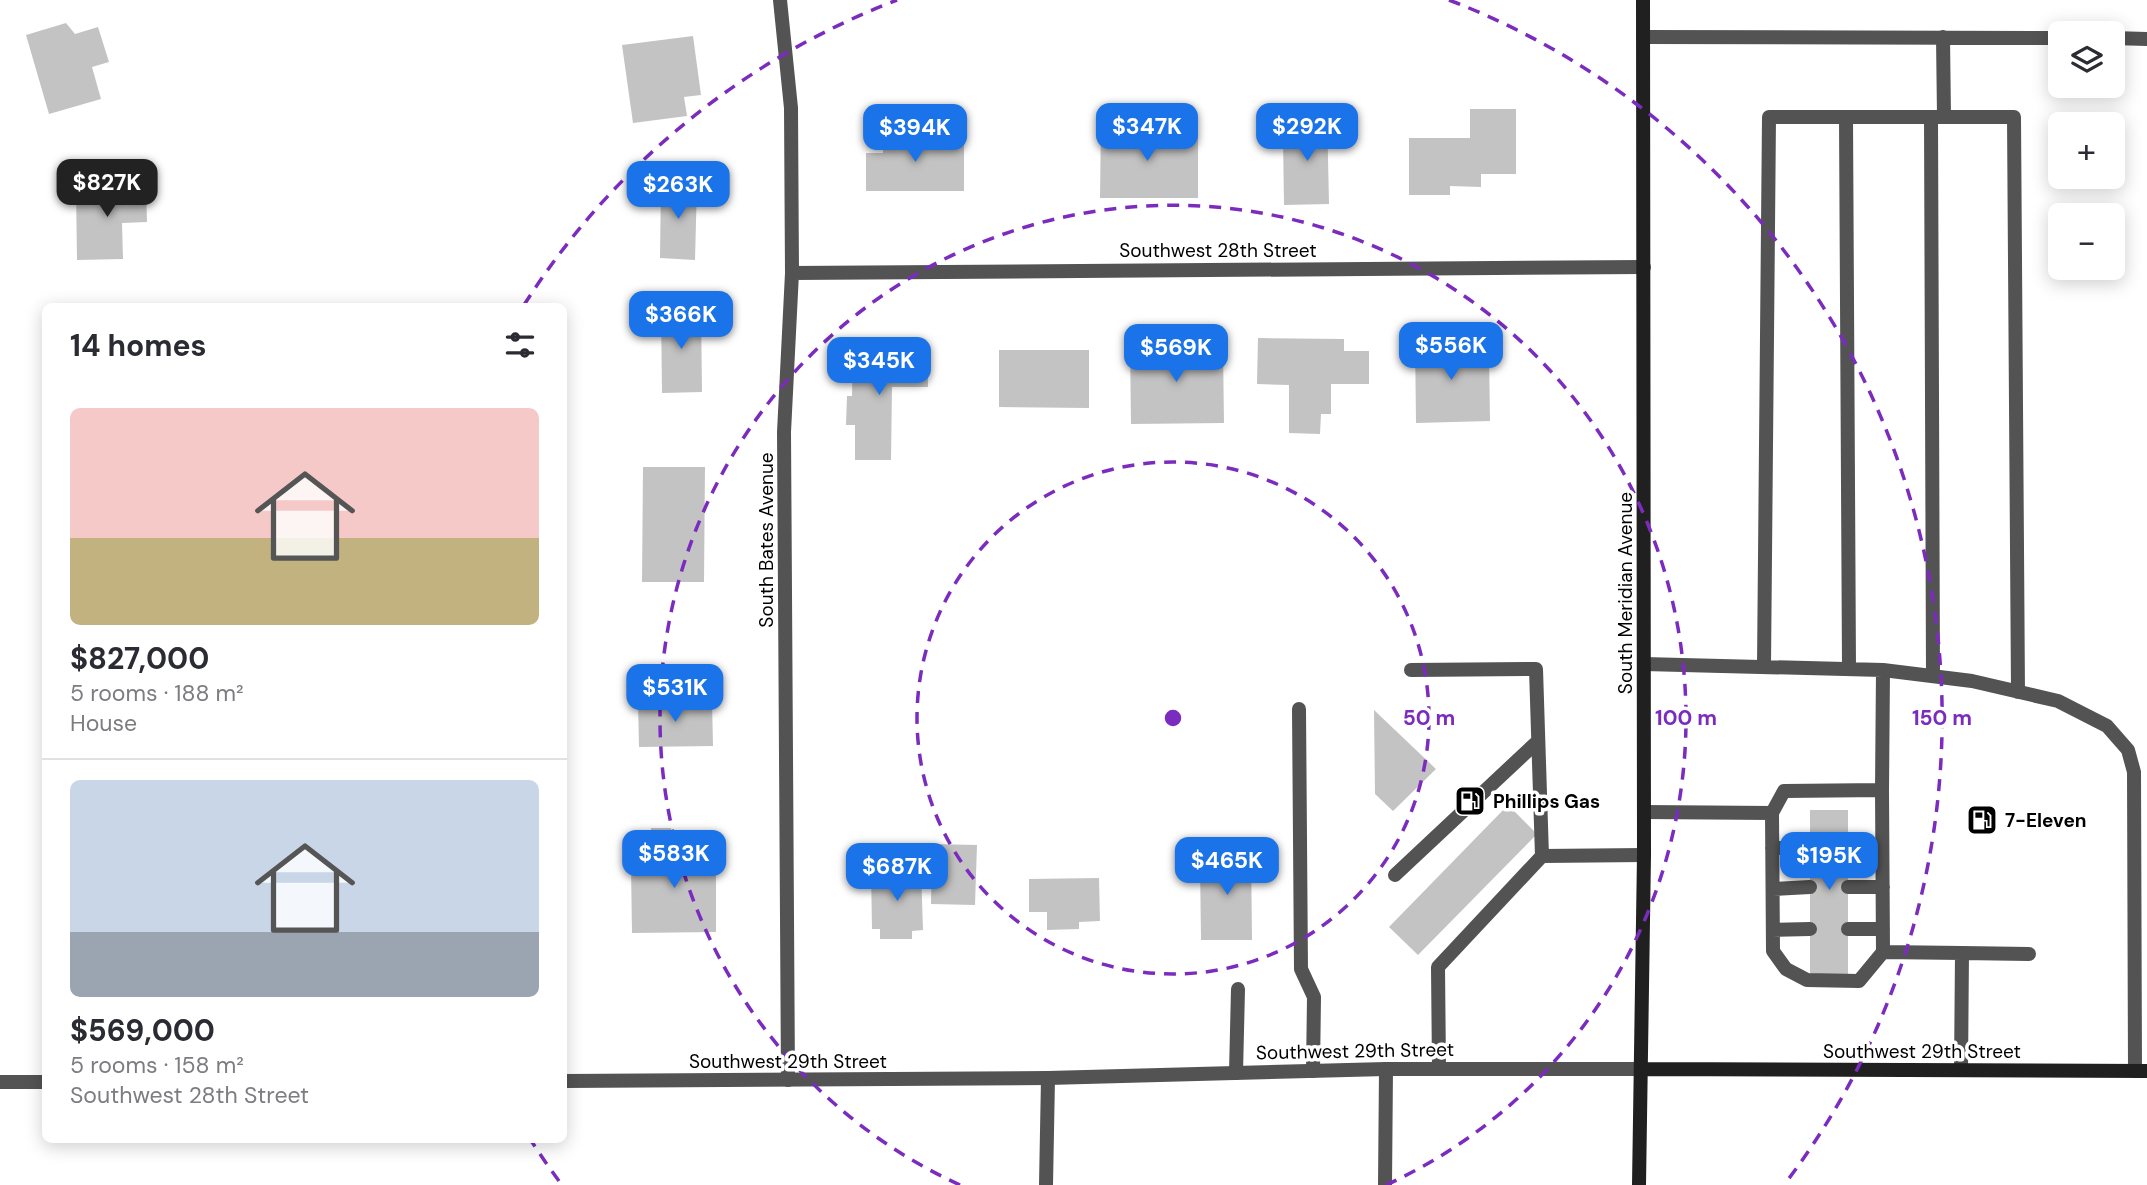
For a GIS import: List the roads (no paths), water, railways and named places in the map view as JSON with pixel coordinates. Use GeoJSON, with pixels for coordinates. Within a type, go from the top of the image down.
{"type":"FeatureCollection","features":[{"type":"Feature","properties":{"kind":"main road","name":"South Meridian Avenue"},"geometry":{"type":"LineString","coordinates":[[1639,1185],[1644,855],[1643,0]]}},
{"type":"Feature","properties":{"kind":"main road","name":"Southwest 29th Street"},"geometry":{"type":"LineString","coordinates":[[1641,1069],[2141,1071]]}},
{"type":"Feature","properties":{"kind":"street","name":"South Bates Avenue"},"geometry":{"type":"LineString","coordinates":[[780,0],[791,108],[792,273],[784,432],[788,1080]]}},
{"type":"Feature","properties":{"kind":"street"},"geometry":{"type":"LineString","coordinates":[[1643,37],[2048,38]]}},
{"type":"Feature","properties":{"kind":"street"},"geometry":{"type":"LineString","coordinates":[[1933,675],[1938,117],[1943,37]]}},
{"type":"Feature","properties":{"kind":"street"},"geometry":{"type":"LineString","coordinates":[[2125,38],[2147,38]]}},
{"type":"Feature","properties":{"kind":"street"},"geometry":{"type":"LineString","coordinates":[[1764,666],[1769,117],[2014,117],[2018,692]]}},
{"type":"Feature","properties":{"kind":"street"},"geometry":{"type":"LineString","coordinates":[[1846,117],[1849,668]]}},
{"type":"Feature","properties":{"kind":"street","name":"Southwest 28th Street"},"geometry":{"type":"LineString","coordinates":[[792,273],[1644,267]]}},
{"type":"Feature","properties":{"kind":"street"},"geometry":{"type":"LineString","coordinates":[[1644,664],[1849,668],[1933,675],[2058,701],[2107,726],[2128,750],[2134,772],[2141,1071]]}},
{"type":"Feature","properties":{"kind":"street"},"geometry":{"type":"LineString","coordinates":[[1411,670],[1536,669],[1536,742],[1542,856],[1438,967],[1439,1069]]}},
{"type":"Feature","properties":{"kind":"street"},"geometry":{"type":"LineString","coordinates":[[1882,790],[1784,791],[1772,813],[1773,951],[1786,969],[1807,980],[1859,981],[1883,952],[1883,670]]}},
{"type":"Feature","properties":{"kind":"street"},"geometry":{"type":"LineString","coordinates":[[1299,709],[1301,969],[1314,997],[1313,1071]]}},
{"type":"Feature","properties":{"kind":"street"},"geometry":{"type":"LineString","coordinates":[[1395,875],[1536,742]]}},
{"type":"Feature","properties":{"kind":"street"},"geometry":{"type":"LineString","coordinates":[[1644,812],[1772,813]]}},
{"type":"Feature","properties":{"kind":"street"},"geometry":{"type":"LineString","coordinates":[[1848,848],[1882,846]]}},
{"type":"Feature","properties":{"kind":"street"},"geometry":{"type":"LineString","coordinates":[[1772,848],[1810,848]]}},
{"type":"Feature","properties":{"kind":"street"},"geometry":{"type":"LineString","coordinates":[[1542,856],[1644,855]]}},
{"type":"Feature","properties":{"kind":"street"},"geometry":{"type":"LineString","coordinates":[[1773,889],[1810,887]]}},
{"type":"Feature","properties":{"kind":"street"},"geometry":{"type":"LineString","coordinates":[[1848,887],[1883,887]]}},
{"type":"Feature","properties":{"kind":"street"},"geometry":{"type":"LineString","coordinates":[[1773,930],[1810,929]]}},
{"type":"Feature","properties":{"kind":"street"},"geometry":{"type":"LineString","coordinates":[[1848,929],[1883,929]]}},
{"type":"Feature","properties":{"kind":"street"},"geometry":{"type":"LineString","coordinates":[[1883,952],[2029,954]]}},
{"type":"Feature","properties":{"kind":"street"},"geometry":{"type":"LineString","coordinates":[[1962,953],[1962,1070]]}},
{"type":"Feature","properties":{"kind":"street"},"geometry":{"type":"LineString","coordinates":[[1236,1073],[1238,989]]}},
{"type":"Feature","properties":{"kind":"street"},"geometry":{"type":"LineString","coordinates":[[1385,1185],[1386,1069]]}},
{"type":"Feature","properties":{"kind":"street","name":"Southwest 29th Street"},"geometry":{"type":"LineString","coordinates":[[567,1081],[1048,1078],[1386,1069],[1641,1069]]}},
{"type":"Feature","properties":{"kind":"street"},"geometry":{"type":"LineString","coordinates":[[1046,1185],[1048,1078]]}},
{"type":"Feature","properties":{"kind":"street"},"geometry":{"type":"LineString","coordinates":[[0,1082],[42,1082]]}},
{"type":"Feature","properties":{"kind":"place","name":"Phillips Gas"},"geometry":{"type":"Point","coordinates":[1470,801]}},
{"type":"Feature","properties":{"kind":"place","name":"7-Eleven"},"geometry":{"type":"Point","coordinates":[1982,820]}}]}
